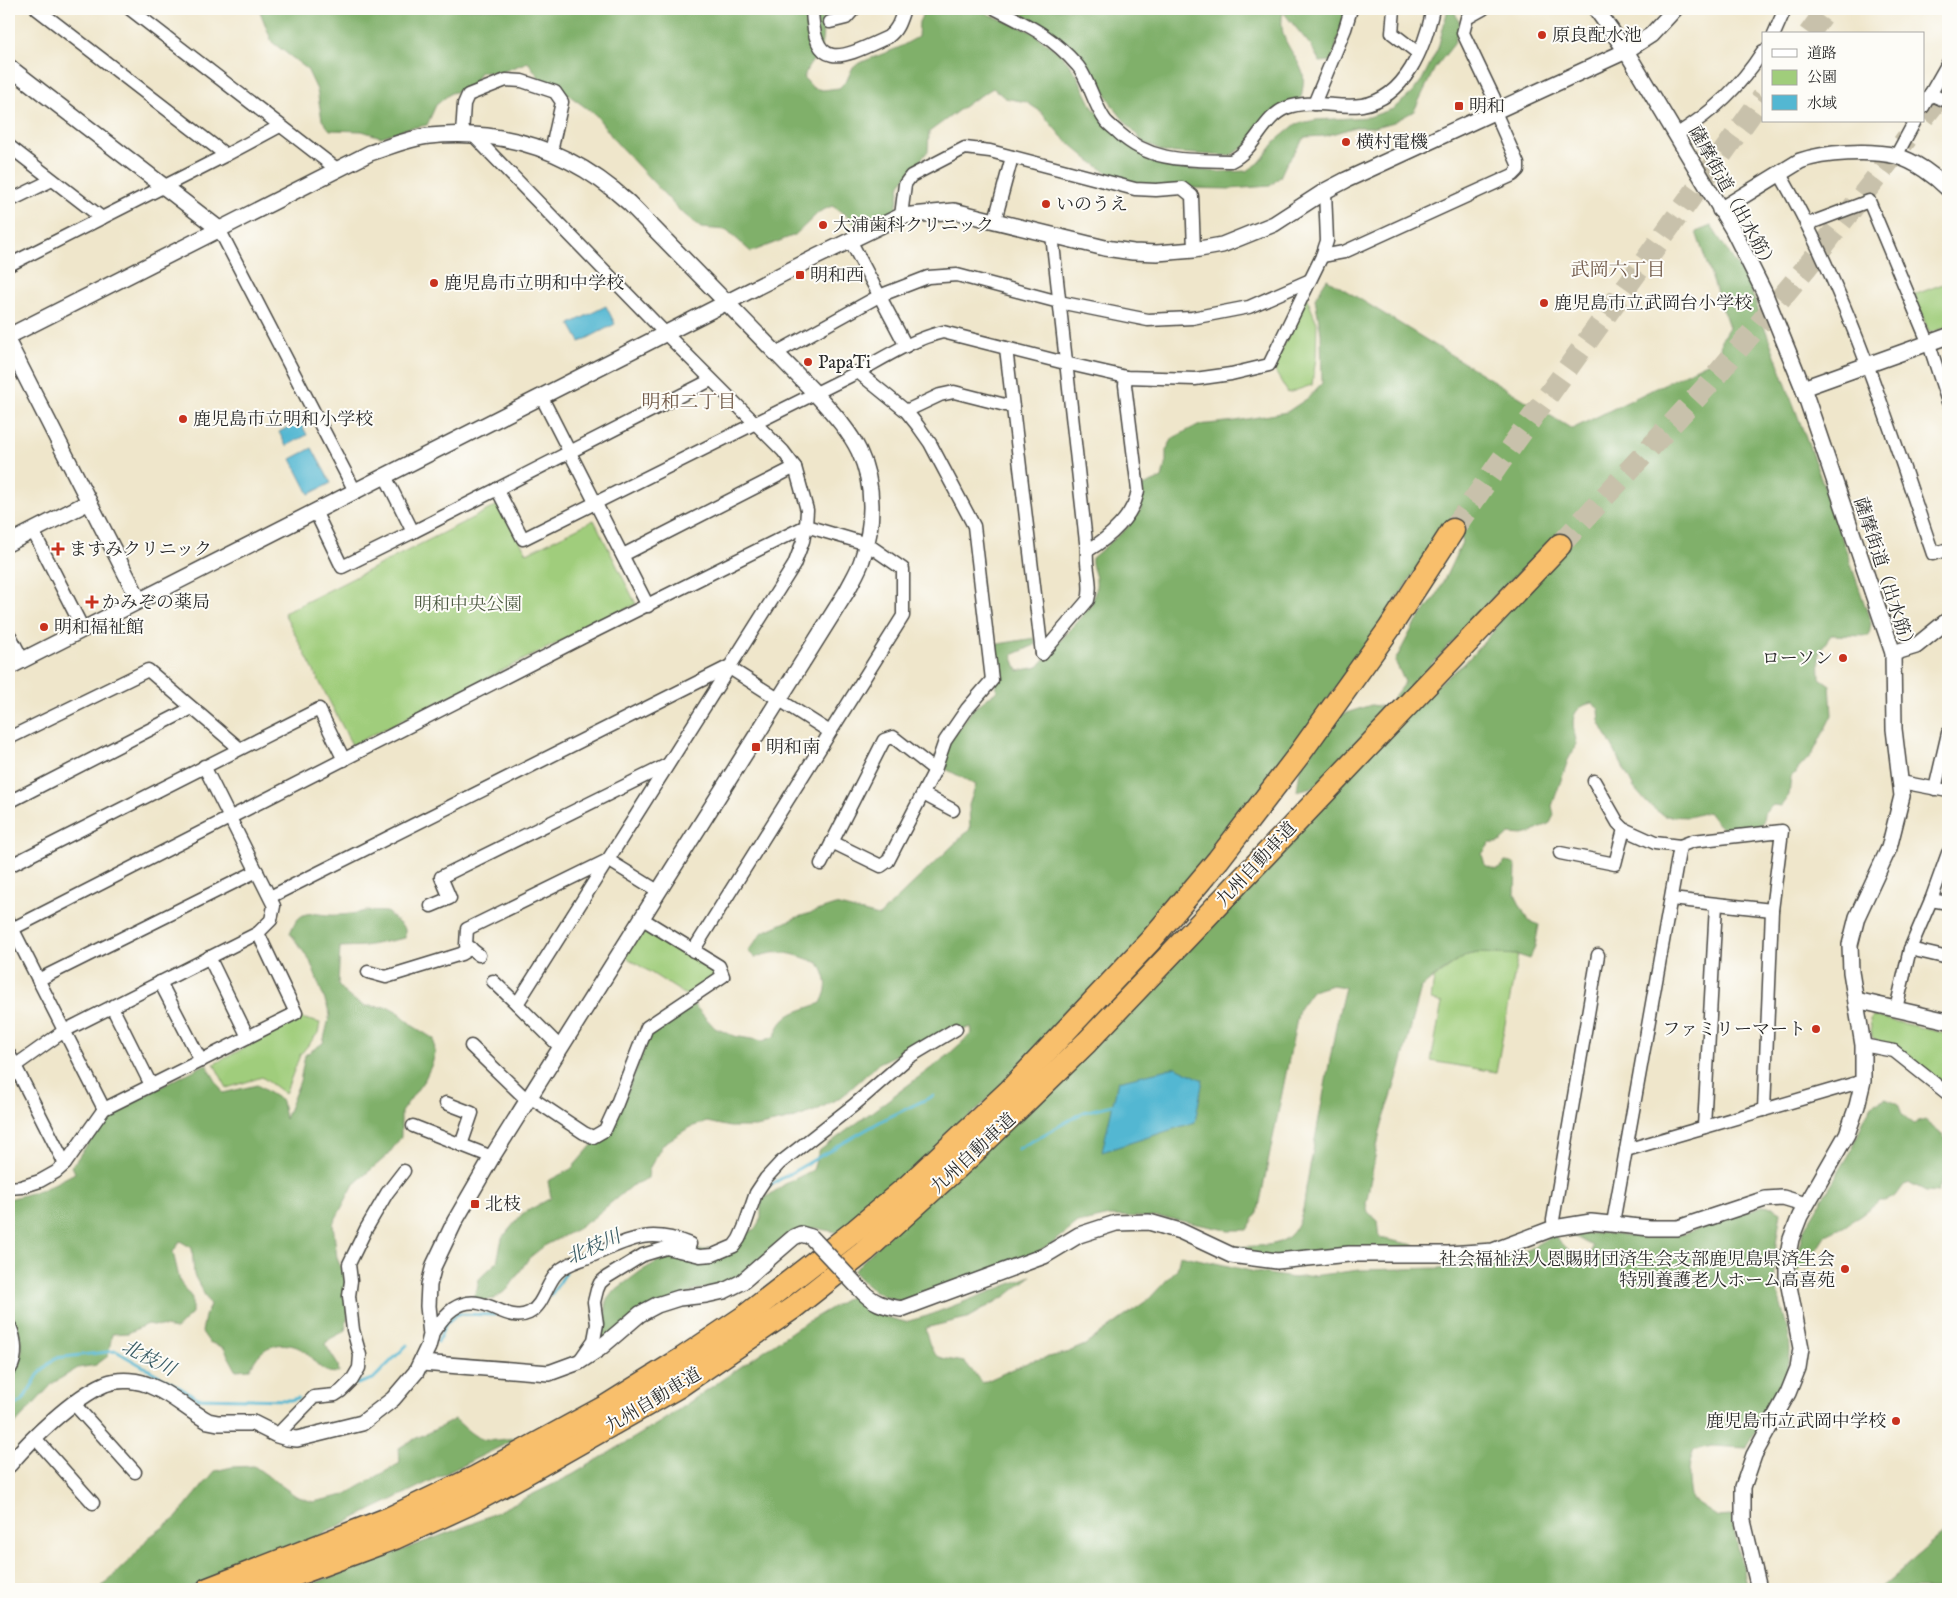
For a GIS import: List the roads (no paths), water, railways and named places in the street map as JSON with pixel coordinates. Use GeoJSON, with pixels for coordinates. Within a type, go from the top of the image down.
{"type":"FeatureCollection","features":[{"type":"Feature","properties":{"kind":"highway","name":"九州自動車道"},"geometry":{"type":"LineString","coordinates":[[208,1589],[390,1518],[476,1477],[589,1416],[683,1358],[744,1316],[827,1253],[908,1186],[1010,1090],[1150,941],[1218,860],[1298,756],[1388,629],[1453,530]]}},
{"type":"Feature","properties":{"kind":"highway","name":"九州自動車道"},"geometry":{"type":"LineString","coordinates":[[257,1589],[395,1538],[469,1504],[531,1471],[678,1387],[793,1308],[865,1251],[971,1155],[1080,1048],[1560,545]]}},
{"type":"Feature","properties":{"kind":"street"},"geometry":{"type":"LineString","coordinates":[[130,9],[338,170]]}},
{"type":"Feature","properties":{"kind":"street"},"geometry":{"type":"LineString","coordinates":[[812,9],[812,22],[817,44],[830,56],[844,54],[894,33],[904,9]]}},
{"type":"Feature","properties":{"kind":"street"},"geometry":{"type":"LineString","coordinates":[[830,22],[846,18],[854,9]]}},
{"type":"Feature","properties":{"kind":"street"},"geometry":{"type":"LineString","coordinates":[[996,9],[1047,36],[1064,50],[1079,67],[1090,93],[1106,120],[1125,138],[1144,151],[1161,157],[1231,161],[1241,156],[1273,118],[1284,109],[1297,105],[1314,104],[1362,105],[1386,97],[1399,85],[1418,53],[1430,23],[1433,9]]}},
{"type":"Feature","properties":{"kind":"street"},"geometry":{"type":"LineString","coordinates":[[1314,104],[1345,30],[1351,9]]}},
{"type":"Feature","properties":{"kind":"street"},"geometry":{"type":"LineString","coordinates":[[1394,9],[1392,33],[1418,53]]}},
{"type":"Feature","properties":{"kind":"street"},"geometry":{"type":"LineString","coordinates":[[1322,256],[1344,252],[1513,175],[1518,170],[1518,164],[1495,112],[1494,98],[1463,33],[1467,18],[1483,9]]}},
{"type":"Feature","properties":{"kind":"street","name":"薩摩街道（出水筋）"},"geometry":{"type":"LineString","coordinates":[[1596,9],[1626,51],[1733,230],[1764,292],[1803,388],[1894,652],[1894,729],[1902,796],[1894,832],[1852,932],[1850,956],[1864,1044],[1863,1081],[1847,1134],[1806,1205],[1794,1230],[1787,1260],[1787,1276],[1800,1348],[1798,1368],[1788,1393],[1754,1455],[1743,1487],[1743,1521],[1758,1589]]}},
{"type":"Feature","properties":{"kind":"street"},"geometry":{"type":"LineString","coordinates":[[9,637],[15,664],[726,302],[901,216],[954,210],[1105,248],[1133,252],[1157,253],[1194,250],[1222,245],[1274,224],[1325,191],[1626,51],[1651,35],[1675,9]]}},
{"type":"Feature","properties":{"kind":"street"},"geometry":{"type":"LineString","coordinates":[[1775,32],[1785,9]]}},
{"type":"Feature","properties":{"kind":"street"},"geometry":{"type":"LineString","coordinates":[[43,10],[226,155]]}},
{"type":"Feature","properties":{"kind":"street"},"geometry":{"type":"LineString","coordinates":[[1676,135],[1729,96],[1762,52]]}},
{"type":"Feature","properties":{"kind":"street"},"geometry":{"type":"LineString","coordinates":[[1924,104],[1948,63]]}},
{"type":"Feature","properties":{"kind":"street"},"geometry":{"type":"LineString","coordinates":[[9,67],[220,229],[355,491]]}},
{"type":"Feature","properties":{"kind":"street"},"geometry":{"type":"LineString","coordinates":[[517,1004],[794,565],[806,526],[807,510],[795,467],[783,451],[467,134],[464,104],[468,95],[506,80],[522,81],[556,92],[562,102],[552,152]]}},
{"type":"Feature","properties":{"kind":"street"},"geometry":{"type":"LineString","coordinates":[[1930,94],[1948,102]]}},
{"type":"Feature","properties":{"kind":"street"},"geometry":{"type":"LineString","coordinates":[[1896,156],[1914,122]]}},
{"type":"Feature","properties":{"kind":"street"},"geometry":{"type":"LineString","coordinates":[[9,266],[280,126]]}},
{"type":"Feature","properties":{"kind":"street"},"geometry":{"type":"LineString","coordinates":[[9,336],[370,153],[428,136],[467,134],[493,136],[530,144],[552,152],[584,168],[609,184],[815,393],[834,415],[859,451],[868,478],[872,514],[862,562],[847,590],[641,918],[455,1221],[434,1265],[428,1292],[430,1335],[428,1347],[422,1362],[394,1399],[369,1420],[362,1423],[297,1439],[277,1435],[253,1424],[218,1424],[208,1421],[152,1386],[131,1380],[106,1384],[74,1404],[34,1436],[9,1464]]}},
{"type":"Feature","properties":{"kind":"street"},"geometry":{"type":"LineString","coordinates":[[9,146],[102,218]]}},
{"type":"Feature","properties":{"kind":"street"},"geometry":{"type":"LineString","coordinates":[[901,216],[905,184],[911,176],[965,148],[990,151],[1135,189],[1182,188],[1192,196],[1194,250]]}},
{"type":"Feature","properties":{"kind":"street"},"geometry":{"type":"LineString","coordinates":[[1720,210],[1800,161],[1820,155],[1878,154],[1896,156],[1929,173],[1948,189]]}},
{"type":"Feature","properties":{"kind":"street"},"geometry":{"type":"LineString","coordinates":[[995,220],[1012,157]]}},
{"type":"Feature","properties":{"kind":"street"},"geometry":{"type":"LineString","coordinates":[[1780,174],[1808,224],[1868,365],[1933,554],[1948,549]]}},
{"type":"Feature","properties":{"kind":"street"},"geometry":{"type":"LineString","coordinates":[[9,201],[52,180]]}},
{"type":"Feature","properties":{"kind":"street"},"geometry":{"type":"LineString","coordinates":[[498,489],[523,539],[858,372],[906,346],[931,334],[943,332],[1126,377],[1195,379],[1231,374],[1268,365],[1322,256],[1327,241],[1325,191]]}},
{"type":"Feature","properties":{"kind":"street"},"geometry":{"type":"LineString","coordinates":[[1808,224],[1869,201],[1929,344],[1948,402]]}},
{"type":"Feature","properties":{"kind":"street"},"geometry":{"type":"LineString","coordinates":[[1006,348],[1042,654],[1088,600],[1091,590],[1090,575],[1086,562],[1087,551],[1052,235]]}},
{"type":"Feature","properties":{"kind":"street"},"geometry":{"type":"LineString","coordinates":[[850,240],[906,346]]}},
{"type":"Feature","properties":{"kind":"street"},"geometry":{"type":"LineString","coordinates":[[776,353],[879,296],[928,276],[957,275],[1059,302],[1148,320],[1192,318],[1249,307],[1308,281]]}},
{"type":"Feature","properties":{"kind":"street"},"geometry":{"type":"LineString","coordinates":[[1803,388],[1948,336]]}},
{"type":"Feature","properties":{"kind":"street"},"geometry":{"type":"LineString","coordinates":[[9,344],[139,600]]}},
{"type":"Feature","properties":{"kind":"street"},"geometry":{"type":"LineString","coordinates":[[832,842],[881,866],[888,861],[935,770],[945,741],[967,709],[992,680],[974,526],[930,443],[906,411],[858,372]]}},
{"type":"Feature","properties":{"kind":"street"},"geometry":{"type":"LineString","coordinates":[[1087,551],[1098,544],[1128,515],[1136,500],[1138,490],[1125,385],[1126,377]]}},
{"type":"Feature","properties":{"kind":"street"},"geometry":{"type":"LineString","coordinates":[[315,512],[342,567],[711,380]]}},
{"type":"Feature","properties":{"kind":"street"},"geometry":{"type":"LineString","coordinates":[[906,411],[940,395],[954,392],[1012,407]]}},
{"type":"Feature","properties":{"kind":"street"},"geometry":{"type":"LineString","coordinates":[[541,396],[648,606]]}},
{"type":"Feature","properties":{"kind":"street"},"geometry":{"type":"LineString","coordinates":[[623,555],[795,467]]}},
{"type":"Feature","properties":{"kind":"street"},"geometry":{"type":"LineString","coordinates":[[385,476],[413,532]]}},
{"type":"Feature","properties":{"kind":"street"},"geometry":{"type":"LineString","coordinates":[[9,543],[89,502]]}},
{"type":"Feature","properties":{"kind":"street"},"geometry":{"type":"LineString","coordinates":[[104,1109],[10,926],[231,818],[806,526],[867,544],[903,569],[903,616],[693,950]]}},
{"type":"Feature","properties":{"kind":"street"},"geometry":{"type":"LineString","coordinates":[[33,531],[83,629]]}},
{"type":"Feature","properties":{"kind":"street"},"geometry":{"type":"LineString","coordinates":[[1894,652],[1916,646],[1948,620]]}},
{"type":"Feature","properties":{"kind":"street"},"geometry":{"type":"LineString","coordinates":[[728,667],[830,732]]}},
{"type":"Feature","properties":{"kind":"street"},"geometry":{"type":"LineString","coordinates":[[270,897],[728,667]]}},
{"type":"Feature","properties":{"kind":"street"},"geometry":{"type":"LineString","coordinates":[[9,738],[148,670],[240,748]]}},
{"type":"Feature","properties":{"kind":"street"},"geometry":{"type":"LineString","coordinates":[[9,802],[192,708]]}},
{"type":"Feature","properties":{"kind":"street"},"geometry":{"type":"LineString","coordinates":[[9,866],[318,709],[344,760]]}},
{"type":"Feature","properties":{"kind":"street"},"geometry":{"type":"LineString","coordinates":[[1935,788],[1948,733]]}},
{"type":"Feature","properties":{"kind":"street"},"geometry":{"type":"LineString","coordinates":[[821,864],[884,740],[893,737],[935,770]]}},
{"type":"Feature","properties":{"kind":"street"},"geometry":{"type":"LineString","coordinates":[[431,906],[450,898],[441,877],[667,765]]}},
{"type":"Feature","properties":{"kind":"street"},"geometry":{"type":"LineString","coordinates":[[12,1069],[64,1031],[258,933],[271,920],[274,906],[204,766]]}},
{"type":"Feature","properties":{"kind":"street"},"geometry":{"type":"LineString","coordinates":[[1594,781],[1618,823],[1624,829],[1655,843],[1680,846],[1693,841],[1782,831],[1772,910],[1764,1110]]}},
{"type":"Feature","properties":{"kind":"street"},"geometry":{"type":"LineString","coordinates":[[1901,782],[1948,791]]}},
{"type":"Feature","properties":{"kind":"street"},"geometry":{"type":"LineString","coordinates":[[922,794],[954,810]]}},
{"type":"Feature","properties":{"kind":"street"},"geometry":{"type":"LineString","coordinates":[[1560,853],[1615,864],[1624,829]]}},
{"type":"Feature","properties":{"kind":"street"},"geometry":{"type":"LineString","coordinates":[[1613,1223],[1680,846]]}},
{"type":"Feature","properties":{"kind":"street"},"geometry":{"type":"LineString","coordinates":[[1896,1009],[1910,949],[1931,900],[1948,852]]}},
{"type":"Feature","properties":{"kind":"street"},"geometry":{"type":"LineString","coordinates":[[608,860],[658,891]]}},
{"type":"Feature","properties":{"kind":"street"},"geometry":{"type":"LineString","coordinates":[[368,972],[386,977],[461,954],[475,952],[466,945],[467,929],[608,860]]}},
{"type":"Feature","properties":{"kind":"street"},"geometry":{"type":"LineString","coordinates":[[38,980],[256,871]]}},
{"type":"Feature","properties":{"kind":"street"},"geometry":{"type":"LineString","coordinates":[[1671,899],[1772,910]]}},
{"type":"Feature","properties":{"kind":"street"},"geometry":{"type":"LineString","coordinates":[[1931,900],[1948,903]]}},
{"type":"Feature","properties":{"kind":"street"},"geometry":{"type":"LineString","coordinates":[[1704,1127],[1716,905]]}},
{"type":"Feature","properties":{"kind":"street"},"geometry":{"type":"LineString","coordinates":[[471,1046],[529,1099],[593,1137],[605,1130],[647,1027],[723,976],[719,966],[641,918]]}},
{"type":"Feature","properties":{"kind":"street"},"geometry":{"type":"LineString","coordinates":[[9,1188],[21,1187],[40,1181],[56,1172],[65,1164],[104,1109],[296,1013],[258,933]]}},
{"type":"Feature","properties":{"kind":"street"},"geometry":{"type":"LineString","coordinates":[[1910,949],[1948,958]]}},
{"type":"Feature","properties":{"kind":"street"},"geometry":{"type":"LineString","coordinates":[[1554,1228],[1552,1220],[1598,955]]}},
{"type":"Feature","properties":{"kind":"street"},"geometry":{"type":"LineString","coordinates":[[209,958],[248,1037]]}},
{"type":"Feature","properties":{"kind":"street"},"geometry":{"type":"LineString","coordinates":[[160,982],[201,1061]]}},
{"type":"Feature","properties":{"kind":"street"},"geometry":{"type":"LineString","coordinates":[[494,982],[561,1048]]}},
{"type":"Feature","properties":{"kind":"street"},"geometry":{"type":"LineString","coordinates":[[1856,1000],[1948,1021]]}},
{"type":"Feature","properties":{"kind":"street"},"geometry":{"type":"LineString","coordinates":[[112,1007],[152,1085]]}},
{"type":"Feature","properties":{"kind":"street"},"geometry":{"type":"LineString","coordinates":[[578,1362],[594,1340],[597,1324],[594,1302],[600,1283],[643,1255],[666,1248],[700,1256],[713,1255],[734,1246],[744,1228],[756,1193],[766,1178],[780,1163],[854,1105],[909,1057],[956,1029]]}},
{"type":"Feature","properties":{"kind":"street"},"geometry":{"type":"LineString","coordinates":[[1864,1044],[1894,1051],[1948,1094]]}},
{"type":"Feature","properties":{"kind":"street"},"geometry":{"type":"LineString","coordinates":[[9,1054],[12,1069],[65,1164]]}},
{"type":"Feature","properties":{"kind":"street"},"geometry":{"type":"LineString","coordinates":[[1626,1150],[1863,1081]]}},
{"type":"Feature","properties":{"kind":"street"},"geometry":{"type":"LineString","coordinates":[[446,1103],[472,1113],[461,1145]]}},
{"type":"Feature","properties":{"kind":"street"},"geometry":{"type":"LineString","coordinates":[[413,1126],[492,1158]]}},
{"type":"Feature","properties":{"kind":"street"},"geometry":{"type":"LineString","coordinates":[[277,1435],[314,1397],[335,1395],[345,1388],[357,1374],[360,1355],[353,1330],[349,1296],[351,1281],[348,1264],[379,1208],[404,1171]]}},
{"type":"Feature","properties":{"kind":"street"},"geometry":{"type":"LineString","coordinates":[[422,1362],[549,1373],[578,1362],[599,1349],[640,1314],[680,1298],[724,1291],[742,1282],[782,1246],[801,1234],[812,1237],[867,1297],[878,1304],[901,1309],[1044,1256],[1079,1235],[1116,1224],[1149,1222],[1180,1231],[1231,1255],[1277,1261],[1349,1254],[1448,1254],[1493,1251],[1554,1228],[1591,1222],[1650,1228],[1678,1228],[1765,1199],[1783,1198],[1806,1205]]}},
{"type":"Feature","properties":{"kind":"street"},"geometry":{"type":"LineString","coordinates":[[430,1335],[444,1316],[462,1304],[477,1301],[509,1314],[531,1312],[539,1303],[558,1272],[569,1264],[627,1241],[656,1236],[670,1237],[690,1244],[686,1253]]}},
{"type":"Feature","properties":{"kind":"street"},"geometry":{"type":"LineString","coordinates":[[9,1328],[13,1347],[12,1364],[9,1368]]}},
{"type":"Feature","properties":{"kind":"street"},"geometry":{"type":"LineString","coordinates":[[74,1404],[135,1472]]}},
{"type":"Feature","properties":{"kind":"street"},"geometry":{"type":"LineString","coordinates":[[34,1436],[93,1503]]}},
{"type":"Feature","properties":{"kind":"water"},"geometry":{"type":"Polygon","coordinates":[[[606,306],[615,324],[580,342],[570,324],[606,306]]]}},
{"type":"Feature","properties":{"kind":"water"},"geometry":{"type":"Polygon","coordinates":[[[300,421],[307,435],[286,446],[279,432],[300,421]]]}},
{"type":"Feature","properties":{"kind":"water"},"geometry":{"type":"Polygon","coordinates":[[[312,448],[331,483],[309,494],[291,459],[312,448]]]}},
{"type":"Feature","properties":{"kind":"water"},"geometry":{"type":"Polygon","coordinates":[[[1176,1067],[1203,1080],[1195,1122],[1102,1152],[1118,1081],[1176,1067]]]}},
{"type":"Feature","properties":{"kind":"waterway","name":"北枝川"},"geometry":{"type":"LineString","coordinates":[[765,1188],[883,1120],[933,1096]]}},
{"type":"Feature","properties":{"kind":"waterway"},"geometry":{"type":"LineString","coordinates":[[1018,1149],[1084,1112],[1116,1104]]}},
{"type":"Feature","properties":{"kind":"waterway","name":"北枝川"},"geometry":{"type":"LineString","coordinates":[[551,1295],[566,1273]]}},
{"type":"Feature","properties":{"kind":"waterway","name":"北枝川"},"geometry":{"type":"LineString","coordinates":[[438,1342],[446,1323],[457,1314],[495,1315]]}},
{"type":"Feature","properties":{"kind":"waterway","name":"北枝川"},"geometry":{"type":"LineString","coordinates":[[357,1384],[373,1379],[407,1345]]}},
{"type":"Feature","properties":{"kind":"waterway","name":"北枝川"},"geometry":{"type":"LineString","coordinates":[[9,1410],[23,1400],[40,1372],[55,1358],[116,1351],[198,1398],[290,1400],[298,1398]]}},
{"type":"Feature","properties":{"kind":"tunnel"},"geometry":{"type":"LineString","coordinates":[[1810,32],[1827,9]]}},
{"type":"Feature","properties":{"kind":"tunnel"},"geometry":{"type":"LineString","coordinates":[[1924,117],[1948,86]]}},
{"type":"Feature","properties":{"kind":"tunnel"},"geometry":{"type":"LineString","coordinates":[[1453,530],[1762,98]]}},
{"type":"Feature","properties":{"kind":"tunnel"},"geometry":{"type":"LineString","coordinates":[[1560,545],[1709,384],[1806,268],[1907,138]]}},
{"type":"Feature","properties":{"kind":"place","name":"原良配水池"},"geometry":{"type":"Point","coordinates":[1542,35]}},
{"type":"Feature","properties":{"kind":"place","name":"明和"},"geometry":{"type":"Point","coordinates":[1459,106]}},
{"type":"Feature","properties":{"kind":"place","name":"横村電機"},"geometry":{"type":"Point","coordinates":[1346,142]}},
{"type":"Feature","properties":{"kind":"place","name":"いのうえ"},"geometry":{"type":"Point","coordinates":[1046,204]}},
{"type":"Feature","properties":{"kind":"place","name":"大浦歯科クリニック"},"geometry":{"type":"Point","coordinates":[823,225]}},
{"type":"Feature","properties":{"kind":"place","name":"明和西"},"geometry":{"type":"Point","coordinates":[800,275]}},
{"type":"Feature","properties":{"kind":"place","name":"鹿児島市立明和中学校"},"geometry":{"type":"Point","coordinates":[434,283]}},
{"type":"Feature","properties":{"kind":"place","name":"鹿児島市立武岡台小学校"},"geometry":{"type":"Point","coordinates":[1544,303]}},
{"type":"Feature","properties":{"kind":"place","name":"PapaTi"},"geometry":{"type":"Point","coordinates":[808,362]}},
{"type":"Feature","properties":{"kind":"place","name":"鹿児島市立明和小学校"},"geometry":{"type":"Point","coordinates":[183,419]}},
{"type":"Feature","properties":{"kind":"place","name":"ますみクリニック"},"geometry":{"type":"Point","coordinates":[58,549]}},
{"type":"Feature","properties":{"kind":"place","name":"かみぞの薬局"},"geometry":{"type":"Point","coordinates":[92,602]}},
{"type":"Feature","properties":{"kind":"place","name":"明和福祉館"},"geometry":{"type":"Point","coordinates":[44,627]}},
{"type":"Feature","properties":{"kind":"place","name":"ローソン"},"geometry":{"type":"Point","coordinates":[1843,658]}},
{"type":"Feature","properties":{"kind":"place","name":"明和南"},"geometry":{"type":"Point","coordinates":[756,747]}},
{"type":"Feature","properties":{"kind":"place","name":"ファミリーマート"},"geometry":{"type":"Point","coordinates":[1816,1029]}},
{"type":"Feature","properties":{"kind":"place","name":"北枝"},"geometry":{"type":"Point","coordinates":[475,1204]}},
{"type":"Feature","properties":{"kind":"place","name":"社会福祉法人恩賜財団済生会支部鹿児島県済生会 特別養護老人ホーム高喜苑"},"geometry":{"type":"Point","coordinates":[1845,1269]}},
{"type":"Feature","properties":{"kind":"place","name":"鹿児島市立武岡中学校"},"geometry":{"type":"Point","coordinates":[1896,1421]}},
{"type":"Feature","properties":{"kind":"district","name":"武岡六丁目"},"geometry":{"type":"Point","coordinates":[1618,269]}},
{"type":"Feature","properties":{"kind":"district","name":"明和二丁目"},"geometry":{"type":"Point","coordinates":[689,401]}},
{"type":"Feature","properties":{"kind":"park label","name":"明和中央公園"},"geometry":{"type":"Point","coordinates":[468,604]}}]}
